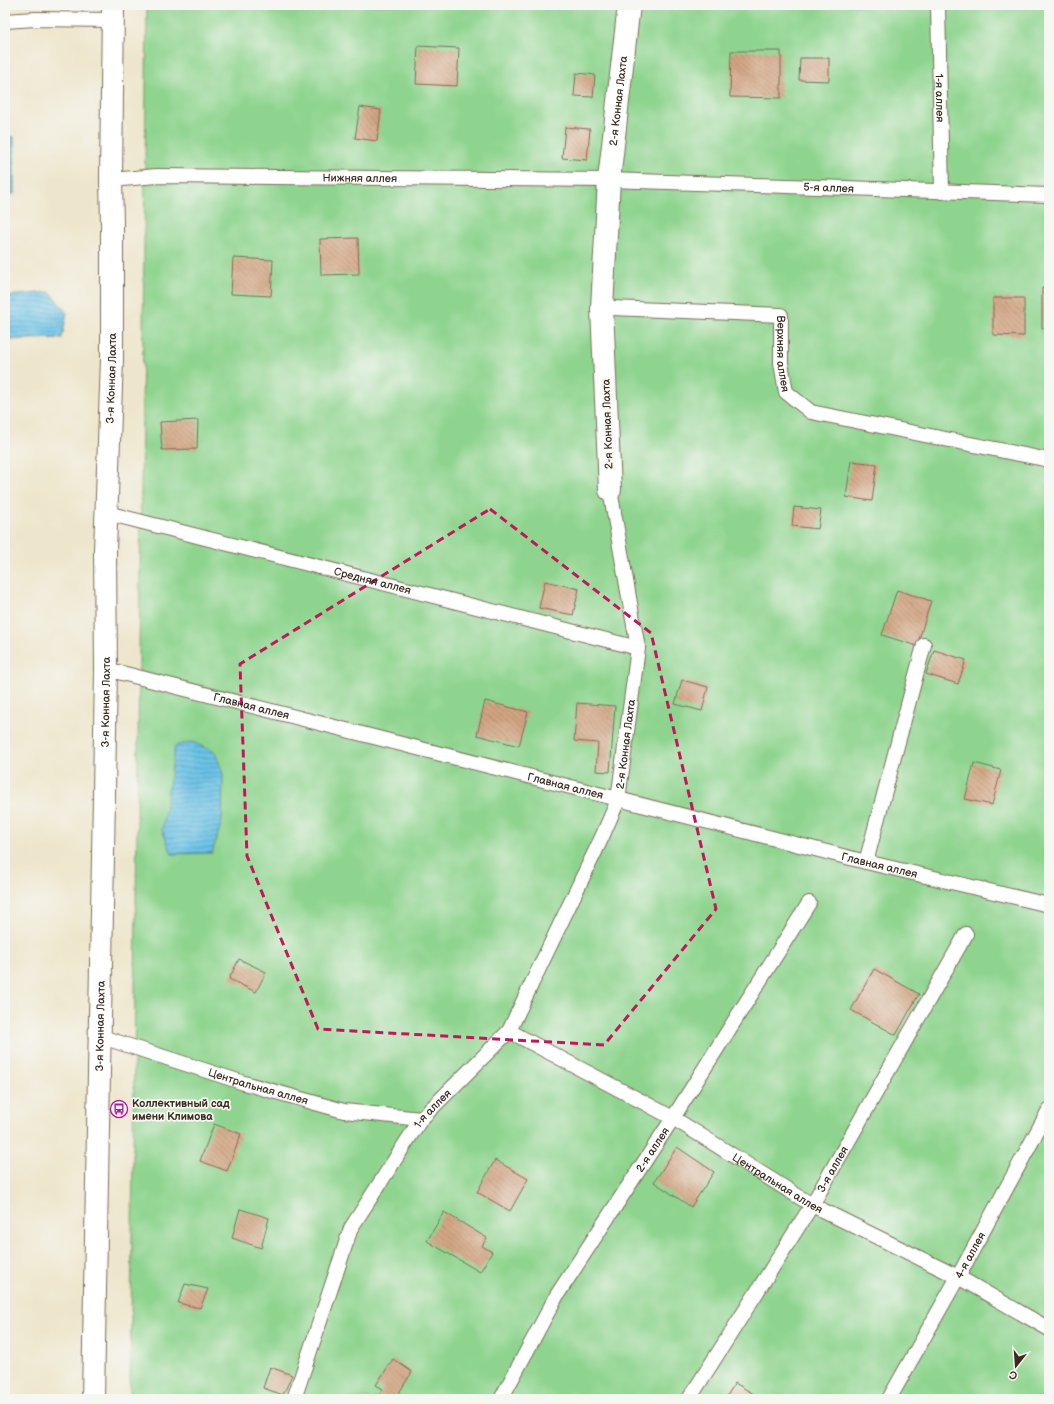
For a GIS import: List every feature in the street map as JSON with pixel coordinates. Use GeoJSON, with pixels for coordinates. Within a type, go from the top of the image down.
{"type":"FeatureCollection","features":[{"type":"Feature","properties":{"kind":"main road","name":"2-я Конная Лахта"},"geometry":{"type":"LineString","coordinates":[[610,490],[602,308],[609,180],[629,5]]}},
{"type":"Feature","properties":{"kind":"main road","name":"3-я Конная Лахта"},"geometry":{"type":"LineString","coordinates":[[93,1399],[106,669],[105,550],[112,359],[112,12]]}},
{"type":"Feature","properties":{"kind":"lane","name":"1-я аллея"},"geometry":{"type":"LineString","coordinates":[[938,5],[942,192]]}},
{"type":"Feature","properties":{"kind":"lane"},"geometry":{"type":"LineString","coordinates":[[5,21],[112,12]]}},
{"type":"Feature","properties":{"kind":"lane","name":"Нижняя аллея"},"geometry":{"type":"LineString","coordinates":[[111,180],[157,176],[609,180]]}},
{"type":"Feature","properties":{"kind":"lane","name":"5-я аллея"},"geometry":{"type":"LineString","coordinates":[[609,180],[1049,195]]}},
{"type":"Feature","properties":{"kind":"lane","name":"Верхняя аллея"},"geometry":{"type":"LineString","coordinates":[[602,308],[781,316],[781,363],[786,392],[811,412],[1049,460]]}},
{"type":"Feature","properties":{"kind":"lane","name":"2-я Конная Лахта"},"geometry":{"type":"LineString","coordinates":[[602,837],[618,800],[638,648],[610,490]]}},
{"type":"Feature","properties":{"kind":"lane","name":"Средняя аллея"},"geometry":{"type":"LineString","coordinates":[[107,513],[638,648]]}},
{"type":"Feature","properties":{"kind":"lane"},"geometry":{"type":"LineString","coordinates":[[866,862],[924,645]]}},
{"type":"Feature","properties":{"kind":"lane","name":"Главная аллея"},"geometry":{"type":"LineString","coordinates":[[106,669],[618,800],[866,862],[1049,905]]}},
{"type":"Feature","properties":{"kind":"lane","name":"1-я аллея"},"geometry":{"type":"LineString","coordinates":[[294,1399],[351,1228],[421,1119],[509,1031],[602,837]]}},
{"type":"Feature","properties":{"kind":"lane","name":"2-я аллея"},"geometry":{"type":"LineString","coordinates":[[501,1399],[557,1295],[673,1118],[809,903]]}},
{"type":"Feature","properties":{"kind":"lane","name":"3-я аллея"},"geometry":{"type":"LineString","coordinates":[[689,1399],[812,1205],[966,934]]}},
{"type":"Feature","properties":{"kind":"lane","name":"Центральная аллея"},"geometry":{"type":"LineString","coordinates":[[509,1031],[673,1118],[812,1205],[958,1277],[1049,1329]]}},
{"type":"Feature","properties":{"kind":"lane","name":"Центральная аллея"},"geometry":{"type":"LineString","coordinates":[[100,1036],[251,1085],[344,1111],[421,1119]]}},
{"type":"Feature","properties":{"kind":"lane","name":"4-я аллея"},"geometry":{"type":"LineString","coordinates":[[889,1399],[958,1277],[1049,1110]]}},
{"type":"Feature","properties":{"kind":"highlighted area"},"geometry":{"type":"Polygon","coordinates":[[[490,509],[651,633],[716,909],[604,1045],[318,1029],[247,856],[240,664],[490,509]]]}},
{"type":"Feature","properties":{"kind":"green space"},"geometry":{"type":"Polygon","coordinates":[[[147,5],[1049,5],[1049,1399],[130,1399],[147,5]]]}},
{"type":"Feature","properties":{"kind":"water"},"geometry":{"type":"Polygon","coordinates":[[[5,137],[14,137],[14,194],[5,194],[5,137]]]}},
{"type":"Feature","properties":{"kind":"water"},"geometry":{"type":"Polygon","coordinates":[[[50,292],[67,313],[62,338],[5,340],[5,296],[50,292]]]}},
{"type":"Feature","properties":{"kind":"water"},"geometry":{"type":"Polygon","coordinates":[[[192,742],[215,752],[223,774],[222,821],[212,853],[172,854],[162,830],[175,746],[192,742]]]}},
{"type":"Feature","properties":{"kind":"building"},"geometry":{"type":"Polygon","coordinates":[[[418,46],[459,48],[457,86],[416,84],[418,46]]]}},
{"type":"Feature","properties":{"kind":"building"},"geometry":{"type":"Polygon","coordinates":[[[731,51],[781,51],[781,98],[730,97],[731,51]]]}},
{"type":"Feature","properties":{"kind":"building"},"geometry":{"type":"Polygon","coordinates":[[[800,58],[829,58],[829,81],[799,80],[800,58]]]}},
{"type":"Feature","properties":{"kind":"building"},"geometry":{"type":"Polygon","coordinates":[[[576,73],[595,75],[593,97],[574,96],[576,73]]]}},
{"type":"Feature","properties":{"kind":"building"},"geometry":{"type":"Polygon","coordinates":[[[360,107],[381,110],[377,141],[355,138],[360,107]]]}},
{"type":"Feature","properties":{"kind":"building"},"geometry":{"type":"Polygon","coordinates":[[[565,127],[590,129],[587,160],[562,158],[565,127]]]}},
{"type":"Feature","properties":{"kind":"building"},"geometry":{"type":"Polygon","coordinates":[[[358,238],[359,274],[321,275],[320,239],[358,238]]]}},
{"type":"Feature","properties":{"kind":"building"},"geometry":{"type":"Polygon","coordinates":[[[233,258],[273,260],[271,296],[231,294],[233,258]]]}},
{"type":"Feature","properties":{"kind":"building"},"geometry":{"type":"Polygon","coordinates":[[[1042,288],[1049,289],[1049,328],[1042,328],[1042,288]]]}},
{"type":"Feature","properties":{"kind":"building"},"geometry":{"type":"Polygon","coordinates":[[[993,298],[1024,298],[1024,336],[993,335],[993,298]]]}},
{"type":"Feature","properties":{"kind":"building"},"geometry":{"type":"Polygon","coordinates":[[[198,420],[197,449],[162,450],[160,422],[198,420]]]}},
{"type":"Feature","properties":{"kind":"building"},"geometry":{"type":"Polygon","coordinates":[[[851,461],[877,464],[872,501],[846,497],[851,461]]]}},
{"type":"Feature","properties":{"kind":"building"},"geometry":{"type":"Polygon","coordinates":[[[794,507],[821,510],[818,529],[792,526],[794,507]]]}},
{"type":"Feature","properties":{"kind":"building"},"geometry":{"type":"Polygon","coordinates":[[[545,581],[579,589],[573,615],[539,608],[545,581]]]}},
{"type":"Feature","properties":{"kind":"building"},"geometry":{"type":"Polygon","coordinates":[[[897,590],[931,601],[917,646],[882,635],[897,590]]]}},
{"type":"Feature","properties":{"kind":"building"},"geometry":{"type":"Polygon","coordinates":[[[934,650],[966,660],[958,684],[926,674],[934,650]]]}},
{"type":"Feature","properties":{"kind":"building"},"geometry":{"type":"Polygon","coordinates":[[[682,680],[708,687],[702,711],[675,704],[682,680]]]}},
{"type":"Feature","properties":{"kind":"building"},"geometry":{"type":"Polygon","coordinates":[[[485,701],[528,712],[519,746],[477,735],[485,701]]]}},
{"type":"Feature","properties":{"kind":"building"},"geometry":{"type":"Polygon","coordinates":[[[577,703],[615,706],[610,772],[596,771],[598,743],[574,741],[577,703]]]}},
{"type":"Feature","properties":{"kind":"building"},"geometry":{"type":"Polygon","coordinates":[[[974,763],[1001,770],[992,805],[965,799],[974,763]]]}},
{"type":"Feature","properties":{"kind":"building"},"geometry":{"type":"Polygon","coordinates":[[[239,959],[266,972],[256,992],[229,979],[239,959]]]}},
{"type":"Feature","properties":{"kind":"building"},"geometry":{"type":"Polygon","coordinates":[[[874,969],[919,994],[896,1035],[851,1010],[874,969]]]}},
{"type":"Feature","properties":{"kind":"building"},"geometry":{"type":"Polygon","coordinates":[[[214,1124],[241,1134],[227,1171],[200,1161],[214,1124]]]}},
{"type":"Feature","properties":{"kind":"building"},"geometry":{"type":"Polygon","coordinates":[[[677,1147],[714,1172],[691,1207],[654,1182],[677,1147]]]}},
{"type":"Feature","properties":{"kind":"building"},"geometry":{"type":"Polygon","coordinates":[[[495,1160],[528,1179],[510,1211],[477,1192],[495,1160]]]}},
{"type":"Feature","properties":{"kind":"building"},"geometry":{"type":"Polygon","coordinates":[[[240,1209],[269,1218],[261,1248],[232,1238],[240,1209]]]}},
{"type":"Feature","properties":{"kind":"building"},"geometry":{"type":"Polygon","coordinates":[[[444,1212],[487,1238],[482,1246],[492,1252],[480,1272],[427,1241],[444,1212]]]}},
{"type":"Feature","properties":{"kind":"building"},"geometry":{"type":"Polygon","coordinates":[[[185,1284],[208,1289],[200,1308],[178,1303],[185,1284]]]}},
{"type":"Feature","properties":{"kind":"building"},"geometry":{"type":"Polygon","coordinates":[[[393,1359],[412,1372],[395,1399],[382,1399],[378,1397],[383,1389],[376,1385],[393,1359]]]}},
{"type":"Feature","properties":{"kind":"building"},"geometry":{"type":"Polygon","coordinates":[[[270,1367],[292,1375],[283,1395],[263,1388],[270,1367]]]}},
{"type":"Feature","properties":{"kind":"building"},"geometry":{"type":"Polygon","coordinates":[[[735,1383],[759,1397],[758,1399],[725,1399],[735,1383]]]}},
{"type":"Feature","properties":{"kind":"place","name":"Коллективный сад имени Климова"},"geometry":{"type":"Point","coordinates":[119,1109]}}]}
